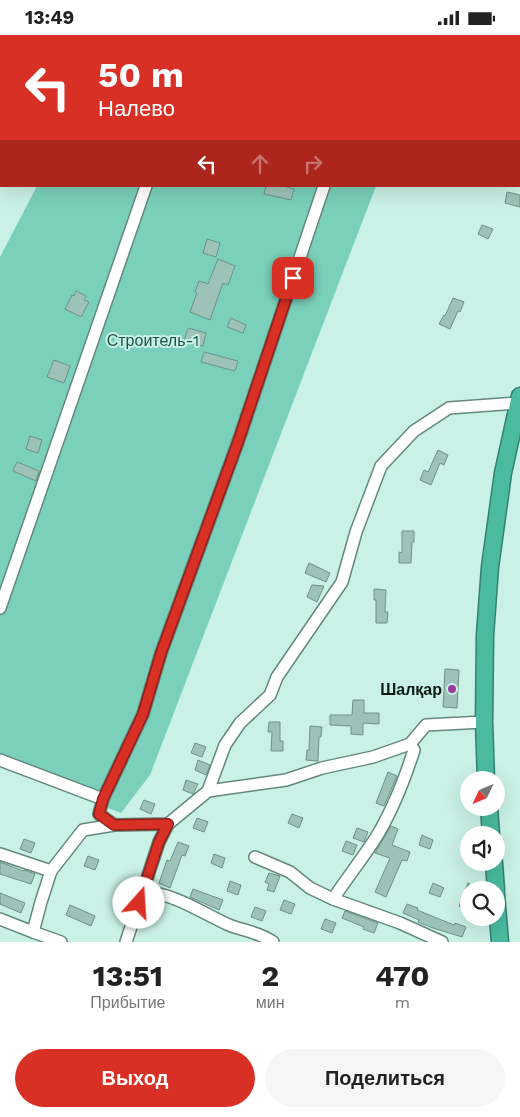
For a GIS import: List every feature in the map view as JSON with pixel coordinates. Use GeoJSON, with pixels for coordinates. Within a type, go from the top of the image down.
{"type":"FeatureCollection","features":[{"type":"Feature","properties":{"kind":"highway"},"geometry":{"type":"LineString","coordinates":[[486,771],[485,635],[491,559],[503,473],[519,399]]}},
{"type":"Feature","properties":{"kind":"highway"},"geometry":{"type":"LineString","coordinates":[[499,926],[500,942]]}},
{"type":"Feature","properties":{"kind":"lane"},"geometry":{"type":"LineString","coordinates":[[0,608],[146,187]]}},
{"type":"Feature","properties":{"kind":"lane"},"geometry":{"type":"LineString","coordinates":[[114,825],[99,814],[103,799],[143,714],[161,653],[238,442],[324,187]]}},
{"type":"Feature","properties":{"kind":"lane"},"geometry":{"type":"LineString","coordinates":[[126,942],[142,892],[168,824],[208,791],[225,745],[240,723],[270,695],[277,677],[342,582],[356,532],[381,466],[414,431],[449,408],[519,399]]}},
{"type":"Feature","properties":{"kind":"lane"},"geometry":{"type":"LineString","coordinates":[[208,791],[286,780],[322,768],[373,757],[410,744],[426,725],[484,722]]}},
{"type":"Feature","properties":{"kind":"lane"},"geometry":{"type":"LineString","coordinates":[[334,899],[375,839],[391,808],[405,778],[414,750],[410,744]]}},
{"type":"Feature","properties":{"kind":"lane"},"geometry":{"type":"LineString","coordinates":[[0,760],[103,799]]}},
{"type":"Feature","properties":{"kind":"lane"},"geometry":{"type":"LineString","coordinates":[[33,932],[40,902],[51,871],[83,830],[114,825],[168,824]]}},
{"type":"Feature","properties":{"kind":"lane"},"geometry":{"type":"LineString","coordinates":[[0,853],[51,871]]}},
{"type":"Feature","properties":{"kind":"lane"},"geometry":{"type":"LineString","coordinates":[[255,857],[290,872],[310,887],[334,899],[400,923],[442,942]]}},
{"type":"Feature","properties":{"kind":"lane"},"geometry":{"type":"LineString","coordinates":[[142,892],[153,892],[169,897],[230,925],[264,936],[273,942]]}},
{"type":"Feature","properties":{"kind":"lane"},"geometry":{"type":"LineString","coordinates":[[0,919],[61,942]]}},
{"type":"Feature","properties":{"kind":"green space","name":"Строитель-1"},"geometry":{"type":"Polygon","coordinates":[[[36,187],[376,187],[150,775],[121,813],[0,767],[0,257],[36,187]]]}},
{"type":"Feature","properties":{"kind":"building"},"geometry":{"type":"Polygon","coordinates":[[[266,187],[287,187],[294,189],[291,200],[264,194],[266,187]]]}},
{"type":"Feature","properties":{"kind":"building"},"geometry":{"type":"Polygon","coordinates":[[[507,192],[520,195],[520,207],[505,203],[507,192]]]}},
{"type":"Feature","properties":{"kind":"building"},"geometry":{"type":"Polygon","coordinates":[[[482,225],[493,229],[488,239],[478,234],[482,225]]]}},
{"type":"Feature","properties":{"kind":"building"},"geometry":{"type":"Polygon","coordinates":[[[207,239],[220,243],[216,257],[203,253],[207,239]]]}},
{"type":"Feature","properties":{"kind":"building"},"geometry":{"type":"Polygon","coordinates":[[[218,259],[235,266],[228,285],[223,283],[210,320],[190,312],[199,281],[208,284],[218,259]]]}},
{"type":"Feature","properties":{"kind":"building"},"geometry":{"type":"Polygon","coordinates":[[[76,291],[86,296],[84,300],[89,302],[81,317],[65,309],[76,291]]]}},
{"type":"Feature","properties":{"kind":"building"},"geometry":{"type":"Polygon","coordinates":[[[453,298],[464,302],[450,329],[439,324],[453,298]]]}},
{"type":"Feature","properties":{"kind":"building"},"geometry":{"type":"Polygon","coordinates":[[[231,318],[246,325],[243,333],[227,327],[231,318]]]}},
{"type":"Feature","properties":{"kind":"building"},"geometry":{"type":"Polygon","coordinates":[[[188,328],[206,333],[203,346],[184,341],[188,328]]]}},
{"type":"Feature","properties":{"kind":"building"},"geometry":{"type":"Polygon","coordinates":[[[204,352],[238,361],[235,371],[201,362],[204,352]]]}},
{"type":"Feature","properties":{"kind":"building"},"geometry":{"type":"Polygon","coordinates":[[[54,360],[70,366],[64,383],[47,377],[54,360]]]}},
{"type":"Feature","properties":{"kind":"building"},"geometry":{"type":"Polygon","coordinates":[[[30,436],[42,440],[38,453],[26,449],[30,436]]]}},
{"type":"Feature","properties":{"kind":"building"},"geometry":{"type":"Polygon","coordinates":[[[438,450],[448,455],[444,465],[440,463],[431,485],[420,480],[424,470],[428,472],[438,450]]]}},
{"type":"Feature","properties":{"kind":"building"},"geometry":{"type":"Polygon","coordinates":[[[17,462],[39,471],[36,481],[13,471],[17,462]]]}},
{"type":"Feature","properties":{"kind":"building"},"geometry":{"type":"Polygon","coordinates":[[[402,531],[414,531],[411,563],[399,563],[399,552],[402,553],[402,531]]]}},
{"type":"Feature","properties":{"kind":"building"},"geometry":{"type":"Polygon","coordinates":[[[309,563],[330,573],[326,582],[305,573],[309,563]]]}},
{"type":"Feature","properties":{"kind":"building"},"geometry":{"type":"Polygon","coordinates":[[[312,585],[324,586],[317,602],[307,597],[312,585]]]}},
{"type":"Feature","properties":{"kind":"building"},"geometry":{"type":"Polygon","coordinates":[[[374,589],[386,590],[385,612],[388,612],[387,623],[376,623],[374,589]]]}},
{"type":"Feature","properties":{"kind":"building"},"geometry":{"type":"Polygon","coordinates":[[[445,669],[459,670],[457,708],[443,707],[445,669]]]}},
{"type":"Feature","properties":{"kind":"building"},"geometry":{"type":"Polygon","coordinates":[[[353,700],[364,700],[364,713],[379,713],[379,724],[363,723],[363,735],[351,734],[351,726],[330,725],[330,715],[352,715],[353,700]]]}},
{"type":"Feature","properties":{"kind":"building"},"geometry":{"type":"Polygon","coordinates":[[[269,722],[280,722],[280,741],[283,741],[283,751],[271,751],[272,732],[268,732],[269,722]]]}},
{"type":"Feature","properties":{"kind":"building"},"geometry":{"type":"Polygon","coordinates":[[[310,726],[322,727],[321,737],[319,737],[318,761],[306,760],[307,750],[309,750],[310,726]]]}},
{"type":"Feature","properties":{"kind":"building"},"geometry":{"type":"Polygon","coordinates":[[[195,743],[206,747],[202,757],[191,753],[195,743]]]}},
{"type":"Feature","properties":{"kind":"building"},"geometry":{"type":"Polygon","coordinates":[[[198,760],[210,765],[206,775],[195,770],[198,760]]]}},
{"type":"Feature","properties":{"kind":"building"},"geometry":{"type":"Polygon","coordinates":[[[388,772],[397,776],[384,806],[376,803],[388,772]]]}},
{"type":"Feature","properties":{"kind":"building"},"geometry":{"type":"Polygon","coordinates":[[[186,780],[198,784],[193,794],[183,790],[186,780]]]}},
{"type":"Feature","properties":{"kind":"building"},"geometry":{"type":"Polygon","coordinates":[[[144,800],[155,804],[151,814],[140,809],[144,800]]]}},
{"type":"Feature","properties":{"kind":"building"},"geometry":{"type":"Polygon","coordinates":[[[292,814],[303,818],[299,828],[288,823],[292,814]]]}},
{"type":"Feature","properties":{"kind":"building"},"geometry":{"type":"Polygon","coordinates":[[[197,818],[208,822],[204,832],[193,828],[197,818]]]}},
{"type":"Feature","properties":{"kind":"building"},"geometry":{"type":"Polygon","coordinates":[[[391,826],[398,829],[392,845],[410,852],[407,861],[402,860],[386,897],[375,892],[390,858],[375,853],[391,826]]]}},
{"type":"Feature","properties":{"kind":"building"},"geometry":{"type":"Polygon","coordinates":[[[357,828],[368,832],[364,842],[353,838],[357,828]]]}},
{"type":"Feature","properties":{"kind":"building"},"geometry":{"type":"Polygon","coordinates":[[[422,835],[433,840],[430,849],[419,845],[422,835]]]}},
{"type":"Feature","properties":{"kind":"building"},"geometry":{"type":"Polygon","coordinates":[[[24,839],[35,843],[31,853],[20,849],[24,839]]]}},
{"type":"Feature","properties":{"kind":"building"},"geometry":{"type":"Polygon","coordinates":[[[346,841],[357,845],[353,855],[342,851],[346,841]]]}},
{"type":"Feature","properties":{"kind":"building"},"geometry":{"type":"Polygon","coordinates":[[[178,842],[189,846],[185,856],[182,855],[170,888],[159,883],[167,860],[170,861],[178,842]]]}},
{"type":"Feature","properties":{"kind":"building"},"geometry":{"type":"Polygon","coordinates":[[[214,854],[225,858],[222,868],[211,863],[214,854]]]}},
{"type":"Feature","properties":{"kind":"building"},"geometry":{"type":"Polygon","coordinates":[[[88,856],[99,860],[95,870],[84,866],[88,856]]]}},
{"type":"Feature","properties":{"kind":"building"},"geometry":{"type":"Polygon","coordinates":[[[0,862],[35,874],[31,884],[0,874],[0,862]]]}},
{"type":"Feature","properties":{"kind":"building"},"geometry":{"type":"Polygon","coordinates":[[[269,873],[280,876],[274,892],[267,890],[269,884],[265,882],[269,873]]]}},
{"type":"Feature","properties":{"kind":"building"},"geometry":{"type":"Polygon","coordinates":[[[230,881],[241,885],[238,895],[227,891],[230,881]]]}},
{"type":"Feature","properties":{"kind":"building"},"geometry":{"type":"Polygon","coordinates":[[[433,883],[444,888],[440,897],[429,893],[433,883]]]}},
{"type":"Feature","properties":{"kind":"building"},"geometry":{"type":"Polygon","coordinates":[[[193,889],[223,900],[219,910],[190,897],[193,889]]]}},
{"type":"Feature","properties":{"kind":"building"},"geometry":{"type":"Polygon","coordinates":[[[0,893],[25,903],[21,913],[0,904],[0,893]]]}},
{"type":"Feature","properties":{"kind":"building"},"geometry":{"type":"Polygon","coordinates":[[[284,900],[295,904],[291,914],[280,910],[284,900]]]}},
{"type":"Feature","properties":{"kind":"building"},"geometry":{"type":"Polygon","coordinates":[[[407,904],[454,925],[455,923],[466,927],[462,937],[418,922],[419,920],[403,913],[407,904]]]}},
{"type":"Feature","properties":{"kind":"building"},"geometry":{"type":"Polygon","coordinates":[[[70,905],[95,916],[91,926],[66,915],[70,905]]]}},
{"type":"Feature","properties":{"kind":"building"},"geometry":{"type":"Polygon","coordinates":[[[255,907],[266,911],[262,921],[251,917],[255,907]]]}},
{"type":"Feature","properties":{"kind":"building"},"geometry":{"type":"Polygon","coordinates":[[[345,911],[378,923],[374,933],[342,918],[345,911]]]}},
{"type":"Feature","properties":{"kind":"building"},"geometry":{"type":"Polygon","coordinates":[[[325,919],[336,923],[332,933],[321,929],[325,919]]]}},
{"type":"Feature","properties":{"kind":"place","name":"Шалқар"},"geometry":{"type":"Point","coordinates":[452,689]}},
{"type":"Feature","properties":{"kind":"route"},"geometry":{"type":"LineString","coordinates":[[139,903],[159,842],[168,824],[114,825],[99,814],[103,799],[143,714],[161,653],[238,442],[293,278]]}}]}
